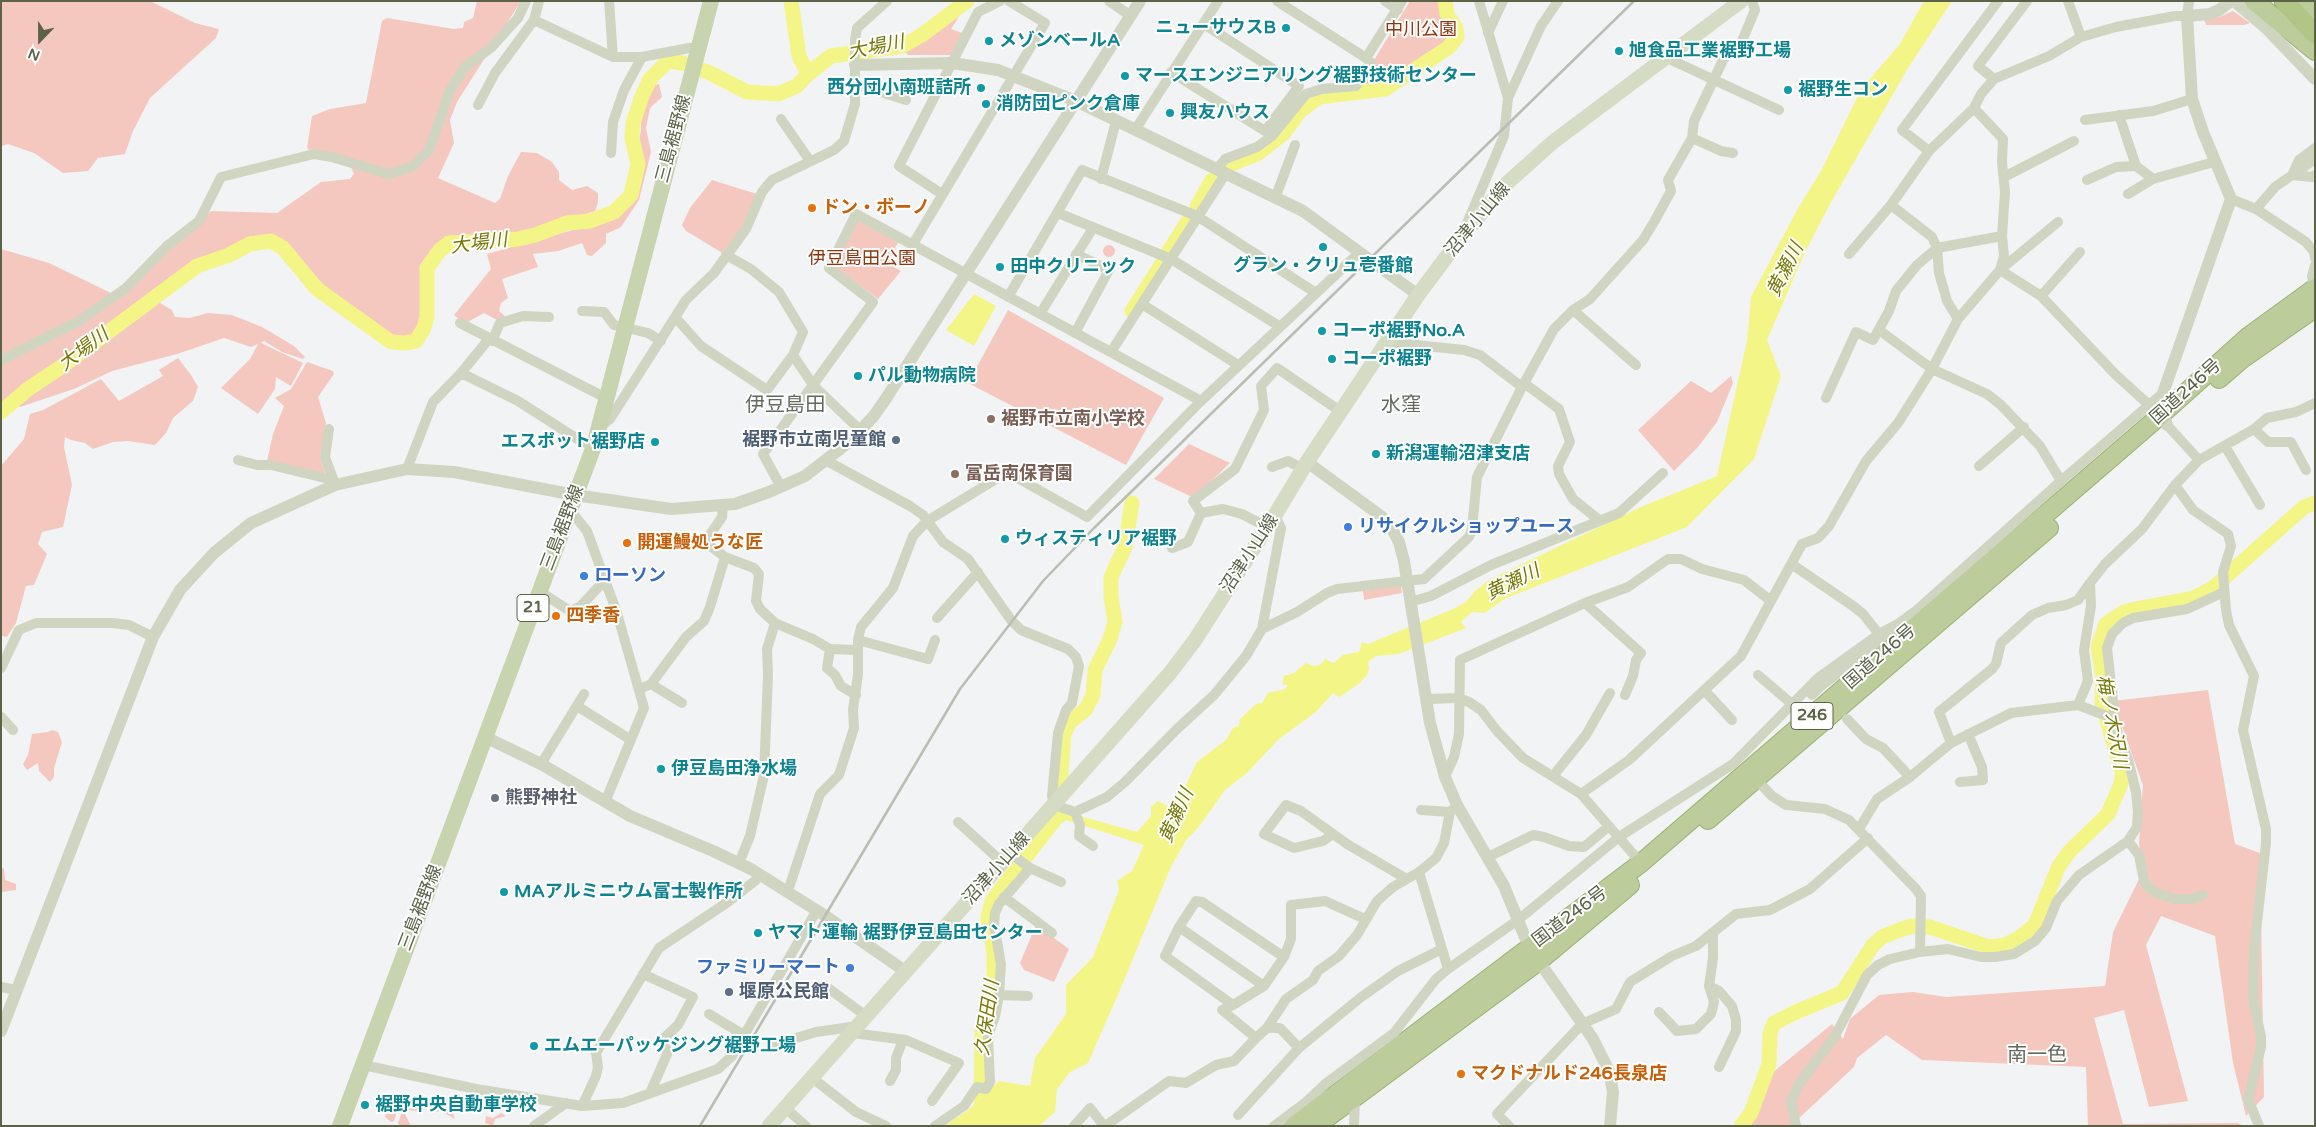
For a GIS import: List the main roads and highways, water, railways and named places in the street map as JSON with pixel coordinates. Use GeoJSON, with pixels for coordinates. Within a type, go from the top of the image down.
{"type":"FeatureCollection","features":[{"type":"Feature","properties":{"kind":"highway"},"geometry":{"type":"LineString","coordinates":[[2254,1],[2315,51]]}},
{"type":"Feature","properties":{"kind":"highway"},"geometry":{"type":"LineString","coordinates":[[2284,1],[2315,34]]}},
{"type":"Feature","properties":{"kind":"highway"},"geometry":{"type":"LineString","coordinates":[[2291,1],[2315,27]]}},
{"type":"Feature","properties":{"kind":"highway"},"geometry":{"type":"LineString","coordinates":[[2302,1],[2315,18]]}},
{"type":"Feature","properties":{"kind":"highway","name":"国道246号"},"geometry":{"type":"LineString","coordinates":[[1294,1126],[1356,1079],[1534,954],[2249,336],[2314,288]]}},
{"type":"Feature","properties":{"kind":"highway","name":"国道246号"},"geometry":{"type":"LineString","coordinates":[[1316,1126],[1758,780],[2159,415],[2315,308]]}},
{"type":"Feature","properties":{"kind":"main road","name":"三島裾野線"},"geometry":{"type":"LineString","coordinates":[[340,1126],[595,438],[711,1]]}},
{"type":"Feature","properties":{"kind":"main road","name":"沼津小山線"},"geometry":{"type":"LineString","coordinates":[[769,1126],[905,971],[1017,862],[1070,782],[1170,673],[1195,640],[1340,411],[1418,295],[1462,236],[1506,184],[1553,142],[1741,1]]}},
{"type":"Feature","properties":{"kind":"water","name":"黄瀬川"},"geometry":{"type":"Polygon","coordinates":[[[1924,1],[1952,1],[1908,68],[1830,204],[1805,252],[1767,340],[1781,376],[1754,459],[1687,527],[1504,599],[1485,613],[1472,612],[1461,622],[1466,628],[1399,654],[1376,656],[1368,662],[1369,669],[1367,675],[1360,683],[1339,697],[1333,693],[1316,712],[1279,739],[1246,774],[1225,790],[1198,828],[1186,840],[1170,869],[1088,1063],[1070,1072],[1057,1089],[1055,1112],[1039,1126],[944,1126],[967,1111],[999,1081],[1030,1086],[1035,1058],[1066,1014],[1066,985],[1093,957],[1119,890],[1117,881],[1132,871],[1144,845],[1057,817],[1066,812],[1137,832],[1151,816],[1151,807],[1158,801],[1169,807],[1182,793],[1197,762],[1226,740],[1233,728],[1239,726],[1240,719],[1256,704],[1262,703],[1268,693],[1285,689],[1288,685],[1282,684],[1284,676],[1294,673],[1306,663],[1314,666],[1320,665],[1326,658],[1334,663],[1343,655],[1359,652],[1362,642],[1368,644],[1453,609],[1466,602],[1475,591],[1489,580],[1641,507],[1717,476],[1747,341],[1751,297],[1797,210],[1821,171],[1862,88],[1900,44],[1924,1]]]}},
{"type":"Feature","properties":{"kind":"water"},"geometry":{"type":"Polygon","coordinates":[[[974,294],[996,306],[974,346],[946,330],[974,294]]]}},
{"type":"Feature","properties":{"kind":"waterway","name":"大場川"},"geometry":{"type":"LineString","coordinates":[[791,1],[799,56],[808,74]]}},
{"type":"Feature","properties":{"kind":"waterway","name":"大場川"},"geometry":{"type":"LineString","coordinates":[[1,412],[28,389],[64,365],[197,266],[229,255],[250,244],[271,241],[283,248],[317,289],[391,342],[405,343],[416,341],[424,328],[427,317],[427,268],[440,250],[449,243],[518,239],[567,223],[590,221],[614,212],[631,195],[638,164],[632,138],[633,123],[650,79],[668,61],[683,63],[710,73],[747,92],[778,94],[797,86],[808,74],[831,56],[902,46],[922,35],[967,1]]}},
{"type":"Feature","properties":{"kind":"waterway","name":"久保田川"},"geometry":{"type":"LineString","coordinates":[[1231,164],[1257,154],[1283,134],[1300,111],[1319,97],[1385,89],[1448,48],[1457,37],[1456,28],[1447,14],[1445,1]]}},
{"type":"Feature","properties":{"kind":"waterway","name":"久保田川"},"geometry":{"type":"LineString","coordinates":[[1197,207],[1212,180]]}},
{"type":"Feature","properties":{"kind":"waterway","name":"久保田川"},"geometry":{"type":"LineString","coordinates":[[1169,251],[1188,221]]}},
{"type":"Feature","properties":{"kind":"waterway","name":"久保田川"},"geometry":{"type":"LineString","coordinates":[[1132,311],[1163,262]]}},
{"type":"Feature","properties":{"kind":"waterway","name":"久保田川"},"geometry":{"type":"LineString","coordinates":[[1060,785],[1064,734],[1069,723],[1086,709],[1093,695],[1095,670],[1110,639],[1115,622],[1111,596],[1111,577],[1125,547],[1132,503]]}},
{"type":"Feature","properties":{"kind":"waterway","name":"梅ノ木沢川"},"geometry":{"type":"LineString","coordinates":[[1741,1126],[1751,1113],[1769,1064],[1770,1033],[1774,1023],[1842,993],[1873,945],[1882,937],[1912,926],[1930,927],[1989,947],[2005,945],[2019,938],[2035,925],[2059,866],[2069,852],[2108,814],[2123,775],[2102,703],[2103,678],[2098,647],[2106,624],[2124,612],[2194,598],[2213,588],[2304,507],[2315,503]]}},
{"type":"Feature","properties":{"kind":"waterway","name":"久保田川"},"geometry":{"type":"LineString","coordinates":[[981,1126],[982,1032],[994,990],[994,953],[988,917],[992,902],[1000,890],[1057,817],[1061,815]]}},
{"type":"Feature","properties":{"kind":"railway"},"geometry":{"type":"LineString","coordinates":[[700,1126],[960,689],[1043,581],[1094,528],[1634,1]]}},
{"type":"Feature","properties":{"kind":"place","name":"ニューサウスB"},"geometry":{"type":"Point","coordinates":[1286,28]}},
{"type":"Feature","properties":{"kind":"place","name":"メゾンベールA"},"geometry":{"type":"Point","coordinates":[989,41]}},
{"type":"Feature","properties":{"kind":"place","name":"旭食品工業裾野工場"},"geometry":{"type":"Point","coordinates":[1619,51]}},
{"type":"Feature","properties":{"kind":"place","name":"マースエンジニアリング裾野技術センター"},"geometry":{"type":"Point","coordinates":[1125,76]}},
{"type":"Feature","properties":{"kind":"place","name":"西分団小南班詰所"},"geometry":{"type":"Point","coordinates":[981,88]}},
{"type":"Feature","properties":{"kind":"place","name":"裾野生コン"},"geometry":{"type":"Point","coordinates":[1788,90]}},
{"type":"Feature","properties":{"kind":"place","name":"消防団ピンク倉庫"},"geometry":{"type":"Point","coordinates":[986,104]}},
{"type":"Feature","properties":{"kind":"place","name":"興友ハウス"},"geometry":{"type":"Point","coordinates":[1170,113]}},
{"type":"Feature","properties":{"kind":"place","name":"ドン・ボーノ"},"geometry":{"type":"Point","coordinates":[812,208]}},
{"type":"Feature","properties":{"kind":"place","name":"グラン・クリュ壱番館"},"geometry":{"type":"Point","coordinates":[1323,247]}},
{"type":"Feature","properties":{"kind":"place","name":"田中クリニック"},"geometry":{"type":"Point","coordinates":[1000,267]}},
{"type":"Feature","properties":{"kind":"place","name":"コーポ裾野No.A"},"geometry":{"type":"Point","coordinates":[1322,331]}},
{"type":"Feature","properties":{"kind":"place","name":"コーポ裾野"},"geometry":{"type":"Point","coordinates":[1332,359]}},
{"type":"Feature","properties":{"kind":"place","name":"パル動物病院"},"geometry":{"type":"Point","coordinates":[858,376]}},
{"type":"Feature","properties":{"kind":"place","name":"裾野市立南小学校"},"geometry":{"type":"Point","coordinates":[991,419]}},
{"type":"Feature","properties":{"kind":"place","name":"裾野市立南児童館"},"geometry":{"type":"Point","coordinates":[896,440]}},
{"type":"Feature","properties":{"kind":"place","name":"エスポット裾野店"},"geometry":{"type":"Point","coordinates":[655,442]}},
{"type":"Feature","properties":{"kind":"place","name":"新潟運輸沼津支店"},"geometry":{"type":"Point","coordinates":[1376,454]}},
{"type":"Feature","properties":{"kind":"place","name":"富岳南保育園"},"geometry":{"type":"Point","coordinates":[955,474]}},
{"type":"Feature","properties":{"kind":"place","name":"リサイクルショップユース"},"geometry":{"type":"Point","coordinates":[1348,527]}},
{"type":"Feature","properties":{"kind":"place","name":"ウィスティリア裾野"},"geometry":{"type":"Point","coordinates":[1005,539]}},
{"type":"Feature","properties":{"kind":"place","name":"開運鰻処うな匠"},"geometry":{"type":"Point","coordinates":[627,543]}},
{"type":"Feature","properties":{"kind":"place","name":"ローソン"},"geometry":{"type":"Point","coordinates":[584,576]}},
{"type":"Feature","properties":{"kind":"place","name":"四季香"},"geometry":{"type":"Point","coordinates":[556,616]}},
{"type":"Feature","properties":{"kind":"place","name":"伊豆島田浄水場"},"geometry":{"type":"Point","coordinates":[661,769]}},
{"type":"Feature","properties":{"kind":"place","name":"熊野神社"},"geometry":{"type":"Point","coordinates":[495,798]}},
{"type":"Feature","properties":{"kind":"place","name":"MAアルミニウム富士製作所"},"geometry":{"type":"Point","coordinates":[504,892]}},
{"type":"Feature","properties":{"kind":"place","name":"ヤマト運輸 裾野伊豆島田センター"},"geometry":{"type":"Point","coordinates":[758,933]}},
{"type":"Feature","properties":{"kind":"place","name":"ファミリーマート"},"geometry":{"type":"Point","coordinates":[850,968]}},
{"type":"Feature","properties":{"kind":"place","name":"堰原公民館"},"geometry":{"type":"Point","coordinates":[729,992]}},
{"type":"Feature","properties":{"kind":"place","name":"エムエーパッケジング裾野工場"},"geometry":{"type":"Point","coordinates":[534,1046]}},
{"type":"Feature","properties":{"kind":"place","name":"マクドナルド246長泉店"},"geometry":{"type":"Point","coordinates":[1461,1074]}},
{"type":"Feature","properties":{"kind":"place","name":"裾野中央自動車学校"},"geometry":{"type":"Point","coordinates":[365,1105]}},
{"type":"Feature","properties":{"kind":"district","name":"伊豆島田"},"geometry":{"type":"Point","coordinates":[785,406]}},
{"type":"Feature","properties":{"kind":"district","name":"水窪"},"geometry":{"type":"Point","coordinates":[1401,406]}},
{"type":"Feature","properties":{"kind":"district","name":"南一色"},"geometry":{"type":"Point","coordinates":[2037,1056]}},
{"type":"Feature","properties":{"kind":"park label","name":"中川公園"},"geometry":{"type":"Point","coordinates":[1421,30]}},
{"type":"Feature","properties":{"kind":"park label","name":"伊豆島田公園"},"geometry":{"type":"Point","coordinates":[862,259]}}]}
